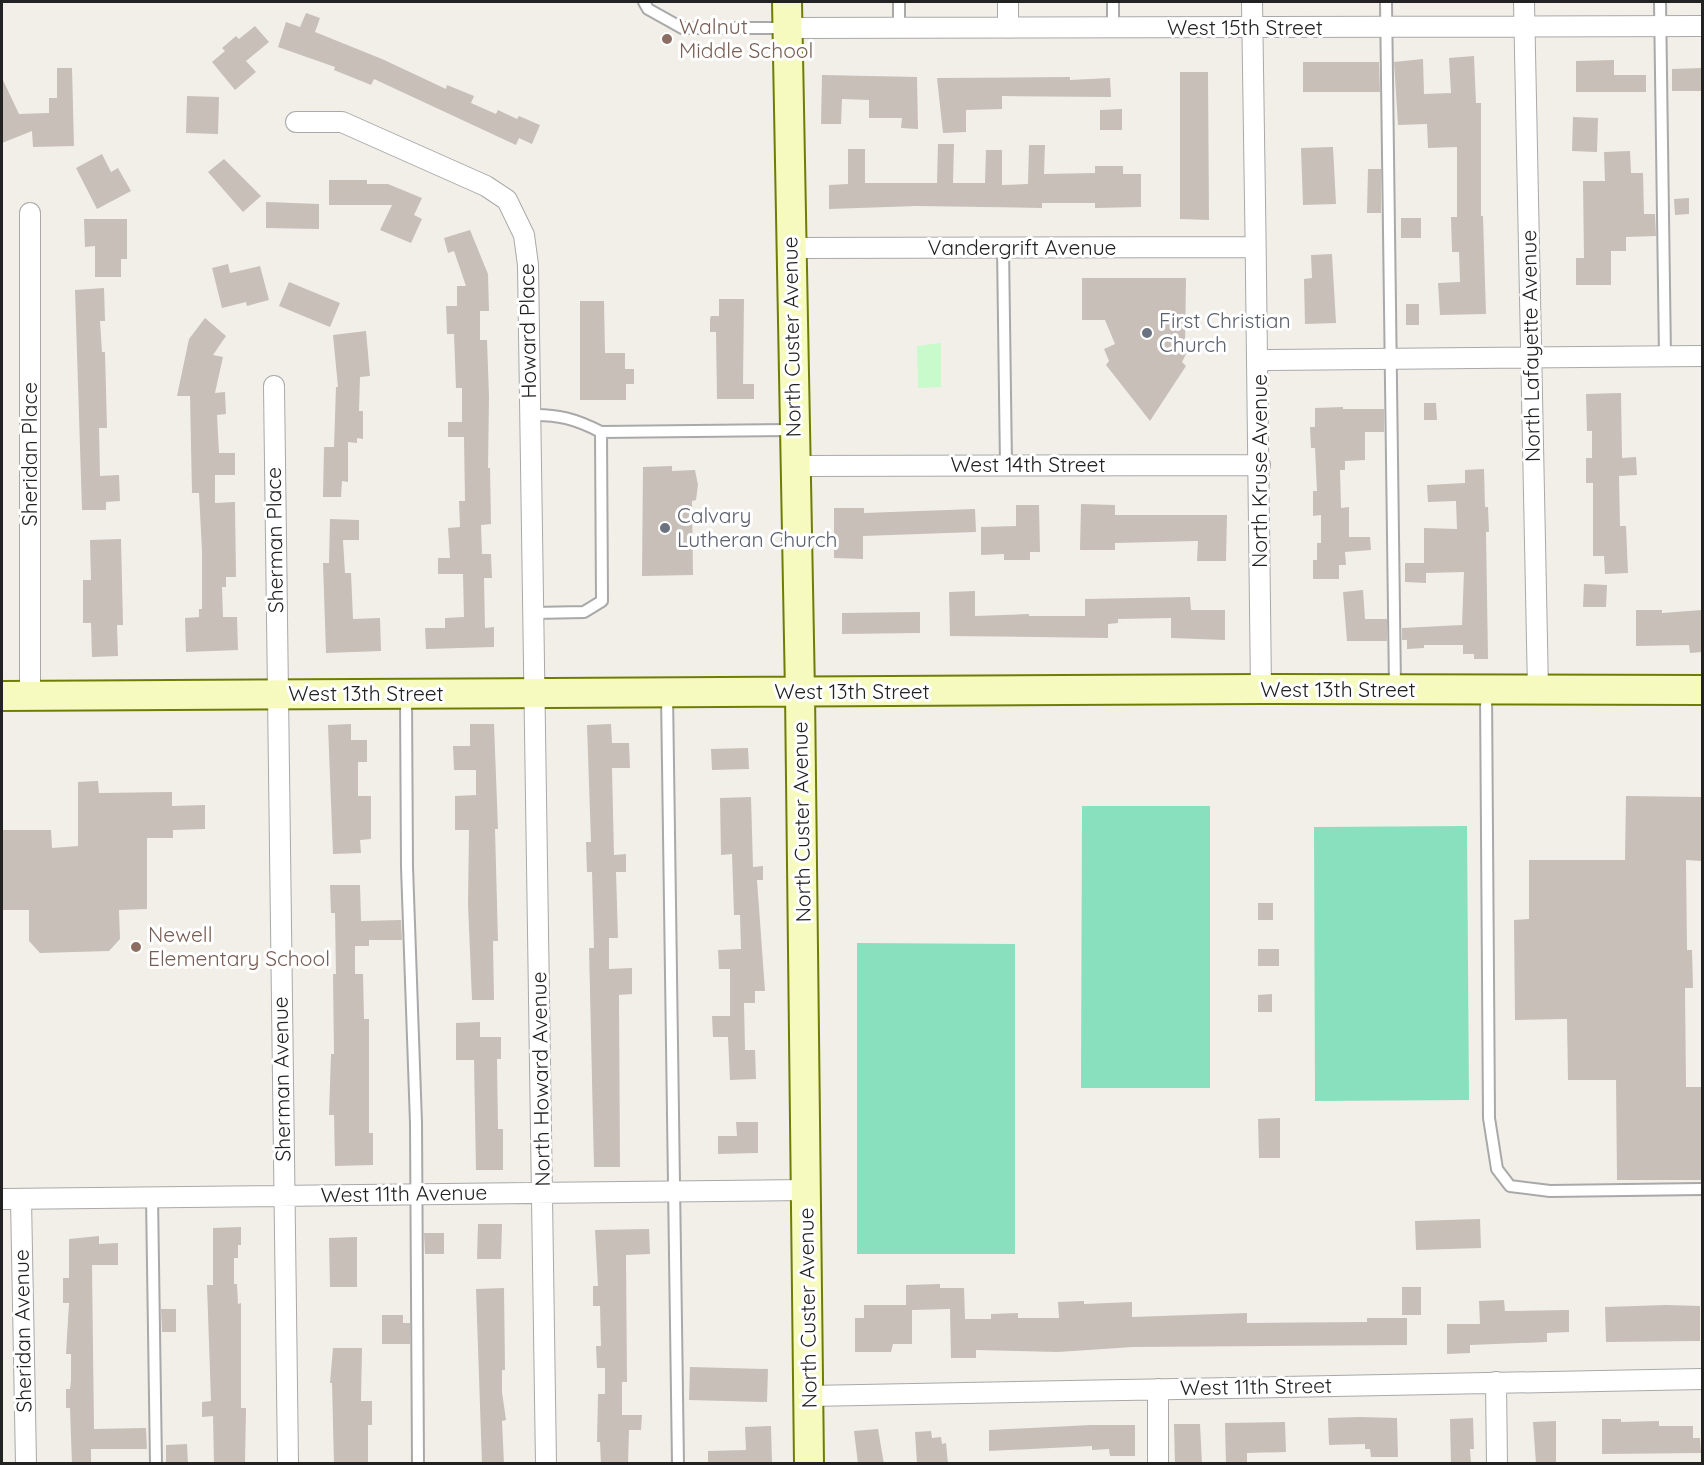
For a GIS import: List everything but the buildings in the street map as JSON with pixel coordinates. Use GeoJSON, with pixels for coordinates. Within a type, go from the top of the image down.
{"type":"FeatureCollection","features":[{"type":"Feature","properties":{"kind":"main road","name":"North Custer Avenue"},"geometry":{"type":"LineString","coordinates":[[787,15],[800,693],[809,1464]]}},
{"type":"Feature","properties":{"kind":"main road","name":"West 13th Street"},"geometry":{"type":"LineString","coordinates":[[2,696],[1261,689],[1702,690]]}},
{"type":"Feature","properties":{"kind":"street"},"geometry":{"type":"LineString","coordinates":[[1008,2],[1008,28]]}},
{"type":"Feature","properties":{"kind":"street","name":"North Kruse Avenue"},"geometry":{"type":"LineString","coordinates":[[1252,2],[1255,247],[1260,360],[1261,689]]}},
{"type":"Feature","properties":{"kind":"street","name":"North Lafayette Avenue"},"geometry":{"type":"LineString","coordinates":[[1524,2],[1538,690]]}},
{"type":"Feature","properties":{"kind":"street","name":"West 15th Street"},"geometry":{"type":"LineString","coordinates":[[787,15],[899,30],[1702,26]]}},
{"type":"Feature","properties":{"kind":"street","name":"Howard Place"},"geometry":{"type":"LineString","coordinates":[[296,122],[342,123],[486,186],[507,200],[524,235],[528,265],[534,694]]}},
{"type":"Feature","properties":{"kind":"street","name":"Sheridan Place"},"geometry":{"type":"LineString","coordinates":[[30,213],[30,696]]}},
{"type":"Feature","properties":{"kind":"street","name":"Vandergrift Avenue"},"geometry":{"type":"LineString","coordinates":[[790,248],[1255,247]]}},
{"type":"Feature","properties":{"kind":"street"},"geometry":{"type":"LineString","coordinates":[[1260,360],[1702,356]]}},
{"type":"Feature","properties":{"kind":"street","name":"Sherman Place"},"geometry":{"type":"LineString","coordinates":[[274,386],[277,695]]}},
{"type":"Feature","properties":{"kind":"street","name":"West 14th Street"},"geometry":{"type":"LineString","coordinates":[[795,466],[1260,465]]}},
{"type":"Feature","properties":{"kind":"street","name":"North Howard Avenue"},"geometry":{"type":"LineString","coordinates":[[534,694],[546,1464]]}},
{"type":"Feature","properties":{"kind":"street","name":"Sherman Avenue"},"geometry":{"type":"LineString","coordinates":[[277,695],[288,1464]]}},
{"type":"Feature","properties":{"kind":"street","name":"West 11th Avenue"},"geometry":{"type":"LineString","coordinates":[[11,1199],[806,1190]]}},
{"type":"Feature","properties":{"kind":"street","name":"Sheridan Avenue"},"geometry":{"type":"LineString","coordinates":[[11,1199],[26,1464]]}},
{"type":"Feature","properties":{"kind":"street","name":"West 11th Street"},"geometry":{"type":"LineString","coordinates":[[808,1396],[1702,1378]]}},
{"type":"Feature","properties":{"kind":"street"},"geometry":{"type":"LineString","coordinates":[[1496,1382],[1497,1464]]}},
{"type":"Feature","properties":{"kind":"street"},"geometry":{"type":"LineString","coordinates":[[1158,1389],[1158,1464]]}},
{"type":"Feature","properties":{"kind":"lane"},"geometry":{"type":"LineString","coordinates":[[644,2],[648,9],[682,28],[787,15]]}},
{"type":"Feature","properties":{"kind":"lane"},"geometry":{"type":"LineString","coordinates":[[899,2],[899,30]]}},
{"type":"Feature","properties":{"kind":"lane"},"geometry":{"type":"LineString","coordinates":[[1113,2],[1113,28]]}},
{"type":"Feature","properties":{"kind":"lane"},"geometry":{"type":"LineString","coordinates":[[1386,2],[1395,690]]}},
{"type":"Feature","properties":{"kind":"lane"},"geometry":{"type":"LineString","coordinates":[[1660,2],[1665,357]]}},
{"type":"Feature","properties":{"kind":"lane"},"geometry":{"type":"LineString","coordinates":[[1003,248],[1006,465]]}},
{"type":"Feature","properties":{"kind":"lane"},"geometry":{"type":"LineString","coordinates":[[530,415],[556,414],[580,421],[601,432],[794,430]]}},
{"type":"Feature","properties":{"kind":"lane"},"geometry":{"type":"LineString","coordinates":[[533,613],[584,612],[602,602],[601,432]]}},
{"type":"Feature","properties":{"kind":"lane"},"geometry":{"type":"LineString","coordinates":[[1486,690],[1489,1118],[1497,1169],[1510,1186],[1550,1191],[1702,1189]]}},
{"type":"Feature","properties":{"kind":"lane"},"geometry":{"type":"LineString","coordinates":[[667,693],[678,1464]]}},
{"type":"Feature","properties":{"kind":"lane"},"geometry":{"type":"LineString","coordinates":[[406,694],[416,1194],[418,1464]]}},
{"type":"Feature","properties":{"kind":"lane"},"geometry":{"type":"LineString","coordinates":[[152,1197],[156,1464]]}},
{"type":"Feature","properties":{"kind":"green space"},"geometry":{"type":"Polygon","coordinates":[[[941,343],[941,387],[918,388],[917,346],[941,343]]]}},
{"type":"Feature","properties":{"kind":"green space"},"geometry":{"type":"Polygon","coordinates":[[[1082,806],[1210,806],[1210,1088],[1081,1088],[1082,806]]]}},
{"type":"Feature","properties":{"kind":"green space"},"geometry":{"type":"Polygon","coordinates":[[[1467,826],[1469,1100],[1315,1101],[1314,827],[1467,826]]]}},
{"type":"Feature","properties":{"kind":"green space"},"geometry":{"type":"Polygon","coordinates":[[[857,943],[1015,944],[1015,1254],[857,1254],[857,943]]]}},
{"type":"Feature","properties":{"kind":"place","name":"Walnut Middle School"},"geometry":{"type":"Point","coordinates":[667,39]}},
{"type":"Feature","properties":{"kind":"place","name":"First Christian Church"},"geometry":{"type":"Point","coordinates":[1147,333]}},
{"type":"Feature","properties":{"kind":"place","name":"Calvary Lutheran Church"},"geometry":{"type":"Point","coordinates":[665,528]}},
{"type":"Feature","properties":{"kind":"place","name":"Newell Elementary School"},"geometry":{"type":"Point","coordinates":[136,947]}}]}
